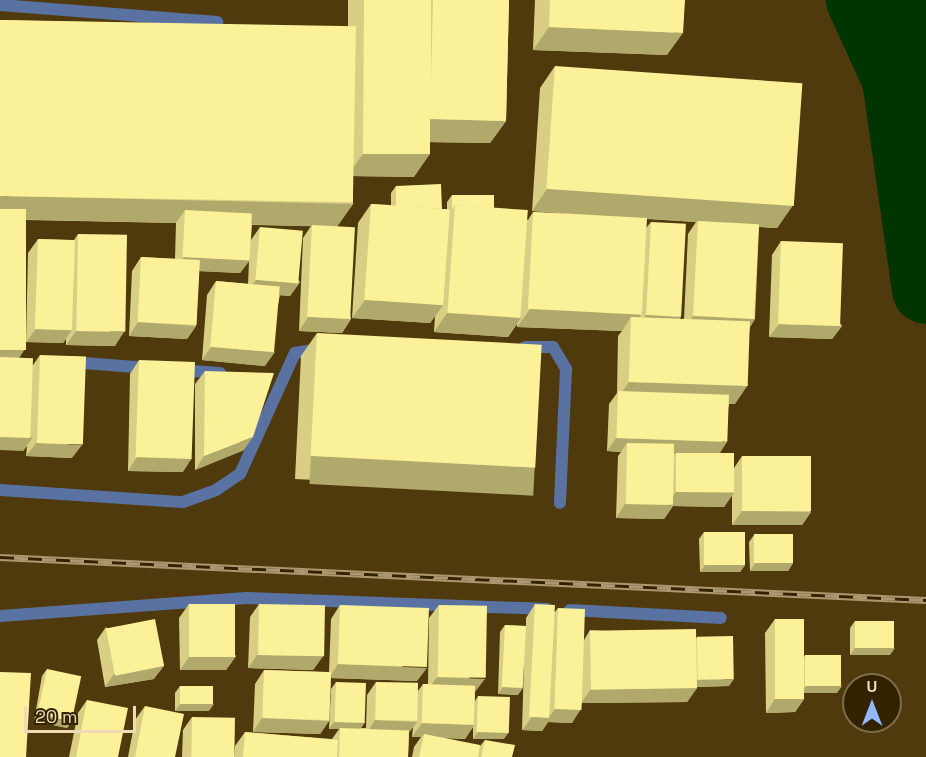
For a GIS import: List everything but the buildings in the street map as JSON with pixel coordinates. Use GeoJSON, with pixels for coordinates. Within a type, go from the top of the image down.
{"type":"FeatureCollection","features":[{"type":"Feature","properties":{"kind":"street"},"geometry":{"type":"LineString","coordinates":[[0,5],[217,22]]}},
{"type":"Feature","properties":{"kind":"street"},"geometry":{"type":"LineString","coordinates":[[507,347],[553,347],[563,356],[560,504]]}},
{"type":"Feature","properties":{"kind":"street"},"geometry":{"type":"LineString","coordinates":[[0,490],[183,502],[216,490],[240,474],[275,378],[299,348],[334,348]]}},
{"type":"Feature","properties":{"kind":"street"},"geometry":{"type":"LineString","coordinates":[[56,361],[234,374]]}},
{"type":"Feature","properties":{"kind":"street"},"geometry":{"type":"LineString","coordinates":[[0,616],[246,598],[721,618]]}},
{"type":"Feature","properties":{"kind":"shaded area"},"geometry":{"type":"Polygon","coordinates":[[[837,0],[926,0],[926,254],[890,130],[837,0]]]}},
{"type":"Feature","properties":{"kind":"waterway"},"geometry":{"type":"LineString","coordinates":[[860,0],[896,79],[926,290]]}},
{"type":"Feature","properties":{"kind":"railway"},"geometry":{"type":"LineString","coordinates":[[0,557],[926,600]]}}]}
